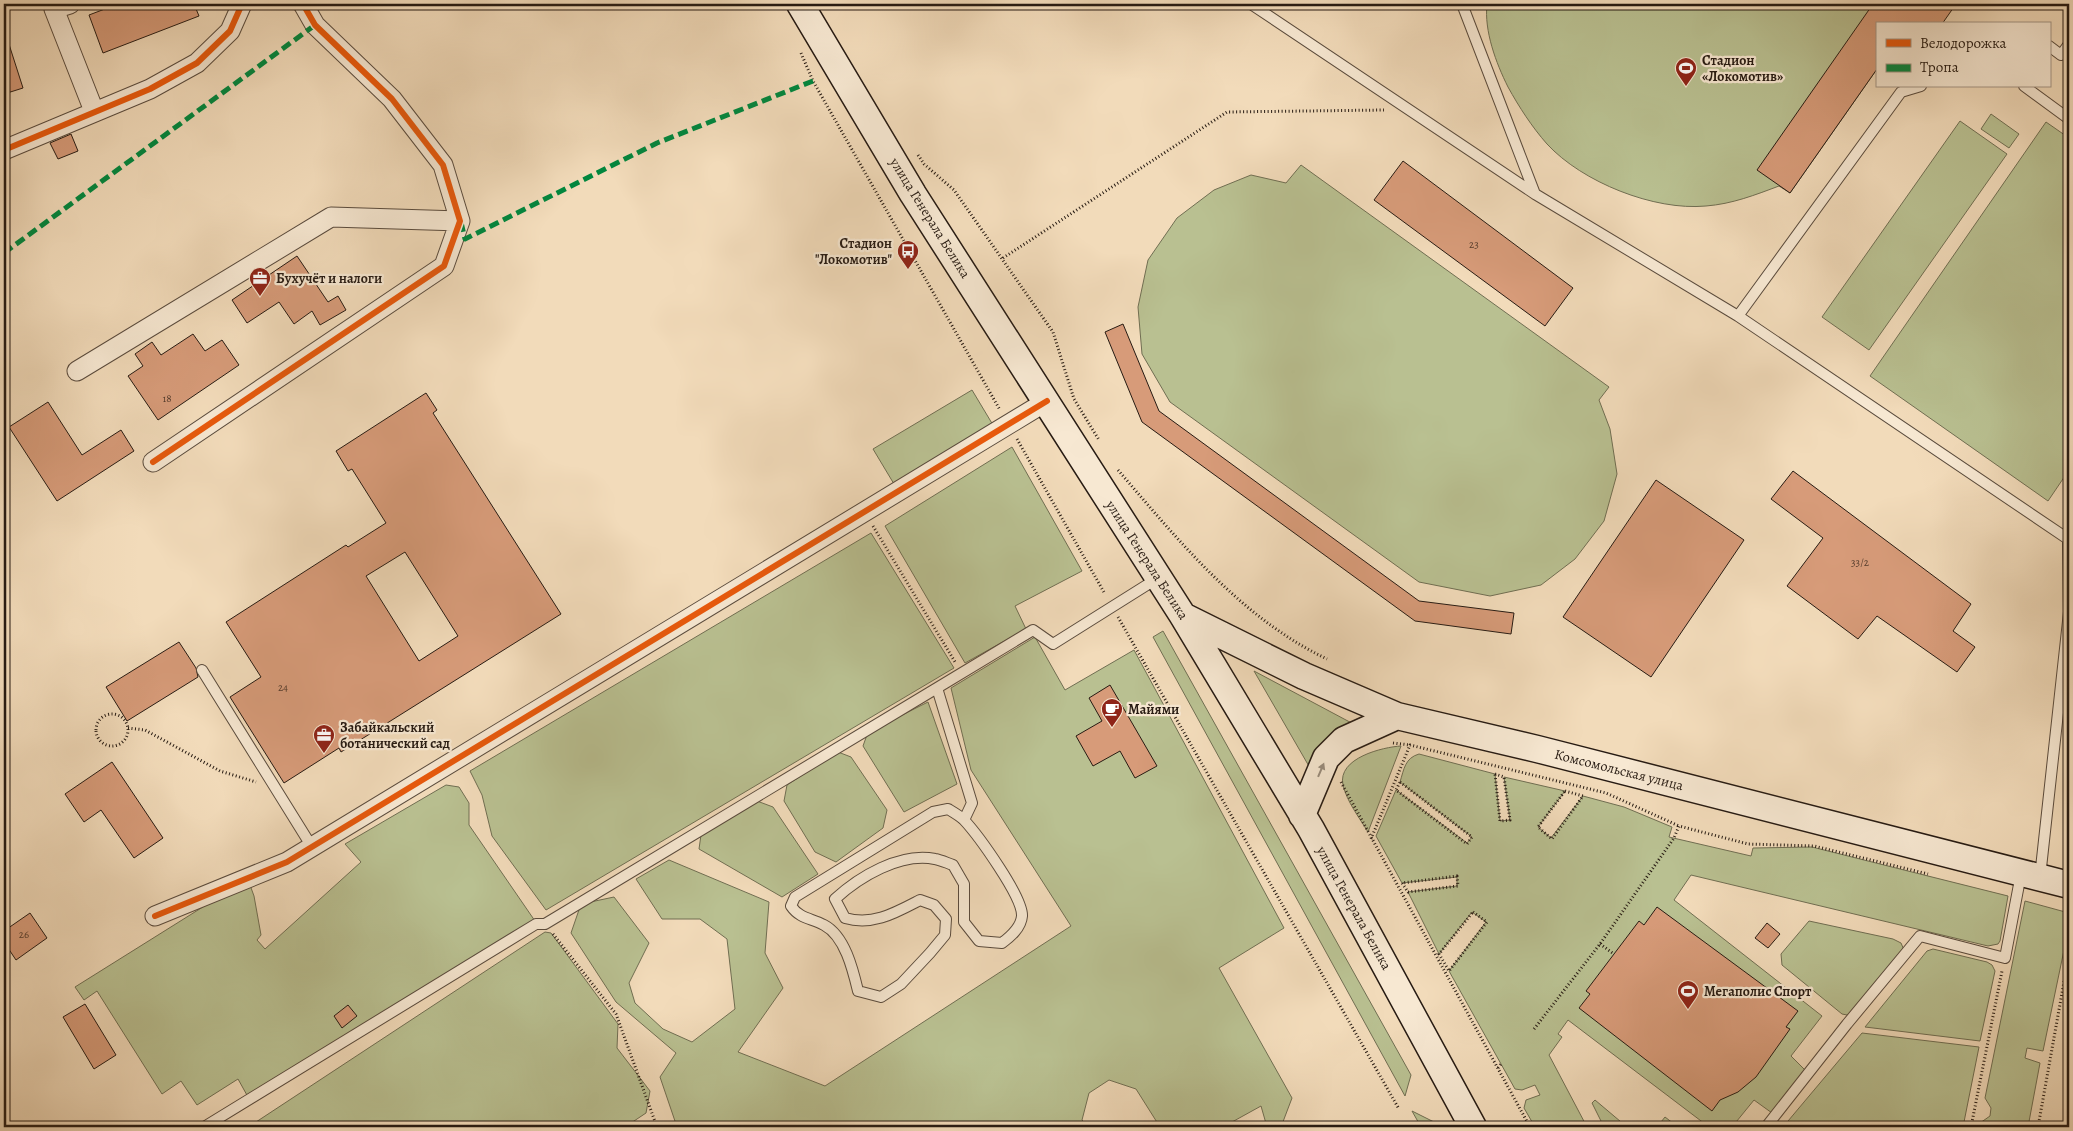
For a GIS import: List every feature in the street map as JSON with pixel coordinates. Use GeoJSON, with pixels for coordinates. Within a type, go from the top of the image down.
{"type":"FeatureCollection","features":[{"type":"Feature","properties":{"kind":"main road","name":"улица Генерала Белика"},"geometry":{"type":"LineString","coordinates":[[800,4],[913,194],[1183,616],[1302,815],[1473,1127]]}},
{"type":"Feature","properties":{"kind":"main road","name":"Комсомольская улица"},"geometry":{"type":"LineString","coordinates":[[1183,616],[1304,676],[1397,716],[1537,749],[2069,885]]}},
{"type":"Feature","properties":{"kind":"main road"},"geometry":{"type":"LineString","coordinates":[[1302,815],[1326,758],[1344,740],[1397,716]]}},
{"type":"Feature","properties":{"kind":"street"},"geometry":{"type":"LineString","coordinates":[[70,4],[54,9],[94,111]]}},
{"type":"Feature","properties":{"kind":"street"},"geometry":{"type":"LineString","coordinates":[[4,150],[150,89],[197,63],[230,31],[242,4]]}},
{"type":"Feature","properties":{"kind":"street"},"geometry":{"type":"LineString","coordinates":[[153,462],[444,266],[460,222],[443,165],[392,99],[315,25],[303,4]]}},
{"type":"Feature","properties":{"kind":"street"},"geometry":{"type":"LineString","coordinates":[[77,371],[332,217],[460,222]]}},
{"type":"Feature","properties":{"kind":"street"},"geometry":{"type":"LineString","coordinates":[[155,916],[287,862],[312,848],[864,510],[1046,401]]}},
{"type":"Feature","properties":{"kind":"lane"},"geometry":{"type":"LineString","coordinates":[[1251,4],[1535,194],[1738,316],[2068,539],[2069,611],[2031,874],[2005,958],[1920,936],[1847,1024],[1766,1127]]}},
{"type":"Feature","properties":{"kind":"lane"},"geometry":{"type":"LineString","coordinates":[[1462,4],[1535,194]]}},
{"type":"Feature","properties":{"kind":"lane"},"geometry":{"type":"LineString","coordinates":[[2050,47],[2061,55],[2069,44]]}},
{"type":"Feature","properties":{"kind":"lane"},"geometry":{"type":"LineString","coordinates":[[1738,316],[1901,92],[1914,88]]}},
{"type":"Feature","properties":{"kind":"lane"},"geometry":{"type":"LineString","coordinates":[[2027,88],[2069,119]]}},
{"type":"Feature","properties":{"kind":"lane"},"geometry":{"type":"LineString","coordinates":[[204,1127],[536,924],[545,924],[1033,630],[1053,644],[1158,578]]}},
{"type":"Feature","properties":{"kind":"lane"},"geometry":{"type":"LineString","coordinates":[[202,670],[312,848]]}},
{"type":"Feature","properties":{"kind":"lane"},"geometry":{"type":"LineString","coordinates":[[937,688],[972,802],[964,820]]}},
{"type":"Feature","properties":{"kind":"lane"},"geometry":{"type":"LineString","coordinates":[[948,809],[964,820],[1011,886],[1020,903],[1022,917],[1014,933],[1002,943],[979,941],[964,922],[964,884],[953,865],[934,859],[910,859],[878,870],[850,885],[835,899],[845,918],[859,922],[886,918],[920,900],[934,905],[946,919],[945,935],[901,984],[882,997],[858,991],[839,939],[825,925],[796,913],[791,906],[795,897],[933,812],[948,809]]}},
{"type":"Feature","properties":{"kind":"path"},"geometry":{"type":"LineString","coordinates":[[1003,258],[1227,112],[1410,110]]}},
{"type":"Feature","properties":{"kind":"path"},"geometry":{"type":"LineString","coordinates":[[913,147],[924,164],[954,190],[1053,332],[1074,399],[1102,445]]}},
{"type":"Feature","properties":{"kind":"path"},"geometry":{"type":"LineString","coordinates":[[1116,468],[1172,534],[1227,592],[1305,649],[1331,662]]}},
{"type":"Feature","properties":{"kind":"path"},"geometry":{"type":"LineString","coordinates":[[864,510],[961,674]]}},
{"type":"Feature","properties":{"kind":"path"},"geometry":{"type":"LineString","coordinates":[[112,713],[122,717],[128,728],[124,740],[115,746],[104,744],[95,731],[98,721],[112,713]]}},
{"type":"Feature","properties":{"kind":"path"},"geometry":{"type":"LineString","coordinates":[[128,728],[145,730],[220,771],[274,786]]}},
{"type":"Feature","properties":{"kind":"path"},"geometry":{"type":"LineString","coordinates":[[1385,745],[1393,743],[1410,745],[1606,793],[1679,826],[1748,844],[1814,846],[1929,874]]}},
{"type":"Feature","properties":{"kind":"path"},"geometry":{"type":"LineString","coordinates":[[1371,839],[1410,745]]}},
{"type":"Feature","properties":{"kind":"path"},"geometry":{"type":"LineString","coordinates":[[1495,774],[1504,778],[1510,820],[1500,820],[1495,774]]}},
{"type":"Feature","properties":{"kind":"path"},"geometry":{"type":"LineString","coordinates":[[1342,778],[1340,784],[1530,1127]]}},
{"type":"Feature","properties":{"kind":"path"},"geometry":{"type":"LineString","coordinates":[[1400,782],[1472,837],[1467,844],[1396,790],[1400,782]]}},
{"type":"Feature","properties":{"kind":"path"},"geometry":{"type":"LineString","coordinates":[[1565,791],[1583,796],[1578,804],[1552,839],[1538,827],[1565,791]]}},
{"type":"Feature","properties":{"kind":"path"},"geometry":{"type":"LineString","coordinates":[[1534,1029],[1600,944],[1674,838],[1679,826]]}},
{"type":"Feature","properties":{"kind":"path"},"geometry":{"type":"LineString","coordinates":[[1457,876],[1458,886],[1408,892],[1406,889],[1402,883],[1457,876]]}},
{"type":"Feature","properties":{"kind":"path"},"geometry":{"type":"LineString","coordinates":[[1401,892],[1406,889]]}},
{"type":"Feature","properties":{"kind":"path"},"geometry":{"type":"LineString","coordinates":[[1473,912],[1487,922],[1460,957],[1449,971],[1439,954],[1473,912]]}},
{"type":"Feature","properties":{"kind":"path"},"geometry":{"type":"LineString","coordinates":[[545,924],[616,1014],[658,1127]]}},
{"type":"Feature","properties":{"kind":"path"},"geometry":{"type":"LineString","coordinates":[[1600,944],[1614,954]]}},
{"type":"Feature","properties":{"kind":"path"},"geometry":{"type":"LineString","coordinates":[[2038,1127],[2069,954]]}},
{"type":"Feature","properties":{"kind":"path"},"geometry":{"type":"LineString","coordinates":[[1971,1127],[2005,958]]}},
{"type":"Feature","properties":{"kind":"path"},"geometry":{"type":"LineString","coordinates":[[1498,1068],[1501,1064]]}},
{"type":"Feature","properties":{"kind":"green space","name":"Стадион «Локомотив»"},"geometry":{"type":"Polygon","coordinates":[[[1487,4],[1922,4],[1909,22],[1876,22],[1876,70],[1790,193],[1779,186],[1734,201],[1706,206],[1664,204],[1642,199],[1599,182],[1562,158],[1536,131],[1508,87],[1492,47],[1487,25],[1487,4]]]}},
{"type":"Feature","properties":{"kind":"green space"},"geometry":{"type":"Polygon","coordinates":[[[1991,114],[2019,134],[2009,148],[1981,129],[1991,114]]]}},
{"type":"Feature","properties":{"kind":"green space"},"geometry":{"type":"Polygon","coordinates":[[[1960,121],[2007,154],[1869,350],[1822,317],[1960,121]]]}},
{"type":"Feature","properties":{"kind":"green space"},"geometry":{"type":"Polygon","coordinates":[[[2046,122],[2069,138],[2069,470],[2048,501],[1870,376],[2046,122]]]}},
{"type":"Feature","properties":{"kind":"green space"},"geometry":{"type":"Polygon","coordinates":[[[1301,165],[1609,387],[1599,400],[1610,429],[1617,474],[1604,521],[1575,559],[1541,585],[1490,596],[1419,582],[1170,402],[1142,354],[1138,307],[1148,260],[1177,218],[1214,190],[1251,175],[1286,183],[1301,165]]]}},
{"type":"Feature","properties":{"kind":"green space"},"geometry":{"type":"Polygon","coordinates":[[[972,390],[993,425],[894,484],[873,449],[972,390]]]}},
{"type":"Feature","properties":{"kind":"green space"},"geometry":{"type":"Polygon","coordinates":[[[1012,447],[1082,571],[1015,606],[1026,629],[965,663],[885,526],[1012,447]]]}},
{"type":"Feature","properties":{"kind":"green space"},"geometry":{"type":"Polygon","coordinates":[[[871,533],[954,668],[546,910],[492,836],[482,795],[470,771],[871,533]]]}},
{"type":"Feature","properties":{"kind":"green space"},"geometry":{"type":"Polygon","coordinates":[[[1163,631],[1411,1075],[1405,1096],[1153,637],[1163,631]]]}},
{"type":"Feature","properties":{"kind":"green space"},"geometry":{"type":"Polygon","coordinates":[[[1035,637],[1065,690],[1134,650],[1284,928],[1219,968],[1292,1098],[1281,1127],[1267,1127],[1261,1106],[1223,1127],[1160,1127],[1136,1089],[1109,1080],[1089,1093],[1082,1120],[1088,1127],[677,1127],[660,1077],[676,1053],[616,1002],[571,933],[581,904],[614,897],[649,943],[629,983],[635,1003],[663,1029],[692,1042],[735,1009],[727,939],[700,919],[662,919],[636,879],[669,860],[769,902],[765,953],[783,988],[738,1052],[825,1086],[1071,926],[971,770],[951,688],[1035,637]]]}},
{"type":"Feature","properties":{"kind":"green space"},"geometry":{"type":"Polygon","coordinates":[[[1254,671],[1361,728],[1310,768],[1254,671]]]}},
{"type":"Feature","properties":{"kind":"green space"},"geometry":{"type":"Polygon","coordinates":[[[928,702],[957,784],[904,812],[863,746],[868,732],[928,702]]]}},
{"type":"Feature","properties":{"kind":"green space"},"geometry":{"type":"Polygon","coordinates":[[[1401,746],[1368,832],[1347,797],[1343,785],[1343,776],[1347,768],[1354,761],[1363,756],[1401,746]]]}},
{"type":"Feature","properties":{"kind":"green space"},"geometry":{"type":"Polygon","coordinates":[[[838,752],[851,757],[887,810],[883,828],[836,862],[815,852],[784,801],[787,785],[838,752]]]}},
{"type":"Feature","properties":{"kind":"green space"},"geometry":{"type":"Polygon","coordinates":[[[1419,754],[1495,774],[1500,821],[1510,820],[1504,777],[1565,791],[1538,827],[1551,838],[1583,796],[1624,807],[1672,827],[1669,837],[1751,856],[1753,848],[1812,847],[2008,896],[2000,941],[1998,944],[1988,946],[1691,875],[1674,900],[1822,1016],[1791,1056],[1806,1071],[1772,1113],[1754,1100],[1732,1127],[1709,1127],[1568,1020],[1558,1034],[1562,1037],[1549,1055],[1587,1127],[1535,1127],[1524,1108],[1526,1100],[1540,1095],[1535,1085],[1522,1090],[1515,1089],[1449,971],[1486,922],[1472,912],[1439,954],[1408,892],[1457,886],[1457,877],[1402,883],[1376,836],[1396,790],[1467,843],[1472,837],[1400,782],[1408,761],[1419,754]]]}},
{"type":"Feature","properties":{"kind":"green space"},"geometry":{"type":"Polygon","coordinates":[[[446,785],[459,787],[469,803],[469,825],[535,921],[248,1097],[238,1079],[197,1105],[181,1081],[162,1094],[97,991],[84,1000],[75,987],[222,895],[250,885],[254,896],[261,935],[257,940],[265,949],[361,862],[345,844],[446,785]]]}},
{"type":"Feature","properties":{"kind":"green space"},"geometry":{"type":"Polygon","coordinates":[[[757,801],[773,807],[818,874],[782,897],[699,849],[701,835],[757,801]]]}},
{"type":"Feature","properties":{"kind":"green space"},"geometry":{"type":"Polygon","coordinates":[[[2025,901],[2069,913],[2069,926],[2043,1051],[2027,1048],[2025,1058],[2040,1063],[2028,1127],[1979,1127],[1980,1123],[1990,1116],[1991,1108],[1985,1098],[2025,901]]]}},
{"type":"Feature","properties":{"kind":"green space"},"geometry":{"type":"Polygon","coordinates":[[[1809,921],[1893,939],[1901,943],[1904,950],[1852,1016],[1842,1014],[1782,965],[1781,954],[1809,921]]]}},
{"type":"Feature","properties":{"kind":"green space"},"geometry":{"type":"Polygon","coordinates":[[[545,932],[551,933],[618,1024],[617,1048],[650,1091],[646,1113],[625,1127],[254,1127],[256,1122],[545,932]]]}},
{"type":"Feature","properties":{"kind":"green space"},"geometry":{"type":"Polygon","coordinates":[[[1933,949],[1987,962],[1992,965],[1995,971],[1980,1041],[1865,1027],[1927,951],[1933,949]]]}},
{"type":"Feature","properties":{"kind":"green space"},"geometry":{"type":"Polygon","coordinates":[[[1862,1033],[1979,1047],[1963,1127],[1783,1127],[1862,1033]]]}},
{"type":"Feature","properties":{"kind":"green space"},"geometry":{"type":"Polygon","coordinates":[[[1595,1100],[1627,1127],[1604,1127],[1592,1103],[1595,1100]]]}},
{"type":"Feature","properties":{"kind":"green space"},"geometry":{"type":"Polygon","coordinates":[[[1412,1111],[1438,1124],[1440,1127],[1421,1127],[1412,1111]]]}},
{"type":"Feature","properties":{"kind":"green space"},"geometry":{"type":"Polygon","coordinates":[[[1665,1117],[1678,1127],[1657,1127],[1665,1117]]]}},
{"type":"Feature","properties":{"kind":"building"},"geometry":{"type":"Polygon","coordinates":[[[118,4],[194,4],[199,16],[103,53],[89,15],[118,4]]]}},
{"type":"Feature","properties":{"kind":"building"},"geometry":{"type":"Polygon","coordinates":[[[1873,4],[1956,4],[1943,22],[1876,22],[1876,70],[1790,193],[1757,170],[1873,4]]]}},
{"type":"Feature","properties":{"kind":"building"},"geometry":{"type":"Polygon","coordinates":[[[7,38],[23,88],[4,94],[4,39],[7,38]]]}},
{"type":"Feature","properties":{"kind":"building"},"geometry":{"type":"Polygon","coordinates":[[[71,134],[78,151],[58,159],[50,143],[71,134]]]}},
{"type":"Feature","properties":{"kind":"building"},"geometry":{"type":"Polygon","coordinates":[[[1403,161],[1573,288],[1545,326],[1374,200],[1403,161]]]}},
{"type":"Feature","properties":{"kind":"building"},"geometry":{"type":"Polygon","coordinates":[[[297,256],[328,302],[338,296],[346,310],[320,325],[312,311],[294,324],[279,302],[247,323],[232,300],[297,256]]]}},
{"type":"Feature","properties":{"kind":"building"},"geometry":{"type":"Polygon","coordinates":[[[1123,324],[1159,411],[1419,601],[1514,613],[1511,634],[1415,621],[1142,422],[1105,332],[1123,324]]]}},
{"type":"Feature","properties":{"kind":"building"},"geometry":{"type":"Polygon","coordinates":[[[193,334],[205,351],[222,340],[239,365],[158,420],[128,376],[143,366],[135,354],[152,342],[161,355],[193,334]]]}},
{"type":"Feature","properties":{"kind":"building"},"geometry":{"type":"Polygon","coordinates":[[[426,393],[437,410],[433,413],[561,614],[341,752],[339,748],[284,783],[230,697],[261,677],[226,622],[346,545],[348,547],[386,523],[352,469],[348,471],[336,451],[426,393]],[[405,552],[366,576],[419,661],[458,636],[405,552]]]}},
{"type":"Feature","properties":{"kind":"building"},"geometry":{"type":"Polygon","coordinates":[[[48,402],[82,455],[121,430],[134,451],[57,501],[9,427],[48,402]]]}},
{"type":"Feature","properties":{"kind":"building"},"geometry":{"type":"Polygon","coordinates":[[[1793,471],[1971,604],[1953,631],[1975,647],[1957,672],[1877,616],[1858,639],[1787,586],[1823,538],[1771,499],[1793,471]]]}},
{"type":"Feature","properties":{"kind":"building"},"geometry":{"type":"Polygon","coordinates":[[[1656,480],[1744,540],[1651,677],[1563,617],[1656,480]]]}},
{"type":"Feature","properties":{"kind":"building"},"geometry":{"type":"Polygon","coordinates":[[[179,642],[196,668],[198,677],[127,721],[106,687],[179,642]]]}},
{"type":"Feature","properties":{"kind":"building","name":"Майями"},"geometry":{"type":"Polygon","coordinates":[[[1110,685],[1157,766],[1135,778],[1120,751],[1093,766],[1076,736],[1102,721],[1089,698],[1110,685]]]}},
{"type":"Feature","properties":{"kind":"building"},"geometry":{"type":"Polygon","coordinates":[[[112,762],[163,838],[134,858],[101,810],[84,822],[65,794],[112,762]]]}},
{"type":"Feature","properties":{"kind":"building","name":"Мегаполис Спорт"},"geometry":{"type":"Polygon","coordinates":[[[1657,907],[1798,1011],[1786,1027],[1790,1029],[1756,1077],[1738,1092],[1720,1100],[1712,1111],[1579,1008],[1590,994],[1586,991],[1639,921],[1644,925],[1657,907]]]}},
{"type":"Feature","properties":{"kind":"building"},"geometry":{"type":"Polygon","coordinates":[[[30,913],[47,938],[16,960],[4,942],[4,931],[30,913]]]}},
{"type":"Feature","properties":{"kind":"building"},"geometry":{"type":"Polygon","coordinates":[[[1767,923],[1780,934],[1768,948],[1755,938],[1767,923]]]}},
{"type":"Feature","properties":{"kind":"building"},"geometry":{"type":"Polygon","coordinates":[[[85,1004],[116,1055],[94,1069],[63,1017],[85,1004]]]}},
{"type":"Feature","properties":{"kind":"building"},"geometry":{"type":"Polygon","coordinates":[[[348,1005],[357,1016],[342,1028],[334,1016],[348,1005]]]}},
{"type":"Feature","properties":{"kind":"marked path"},"geometry":{"type":"LineString","coordinates":[[4,253],[315,25]]}},
{"type":"Feature","properties":{"kind":"marked path"},"geometry":{"type":"LineString","coordinates":[[461,222],[465,239],[657,143],[813,81]]}},
{"type":"Feature","properties":{"kind":"cycle path"},"geometry":{"type":"LineString","coordinates":[[4,150],[150,89],[197,63],[230,31],[242,4]]}},
{"type":"Feature","properties":{"kind":"cycle path"},"geometry":{"type":"LineString","coordinates":[[153,462],[444,266],[460,221],[443,165],[392,99],[315,25],[303,4]]}},
{"type":"Feature","properties":{"kind":"cycle path"},"geometry":{"type":"LineString","coordinates":[[155,916],[287,862],[1047,401]]}},
{"type":"Feature","properties":{"kind":"place","name":"Стадион «Локомотив»"},"geometry":{"type":"Point","coordinates":[1686,87]}},
{"type":"Feature","properties":{"kind":"place","name":"Стадион \"Локомотив\""},"geometry":{"type":"Point","coordinates":[908,270]}},
{"type":"Feature","properties":{"kind":"place","name":"Бухучёт и налоги"},"geometry":{"type":"Point","coordinates":[260,297]}},
{"type":"Feature","properties":{"kind":"place","name":"Майями"},"geometry":{"type":"Point","coordinates":[1112,728]}},
{"type":"Feature","properties":{"kind":"place","name":"Забайкальский ботанический сад"},"geometry":{"type":"Point","coordinates":[324,754]}},
{"type":"Feature","properties":{"kind":"place","name":"Мегаполис Спорт"},"geometry":{"type":"Point","coordinates":[1688,1010]}}]}
